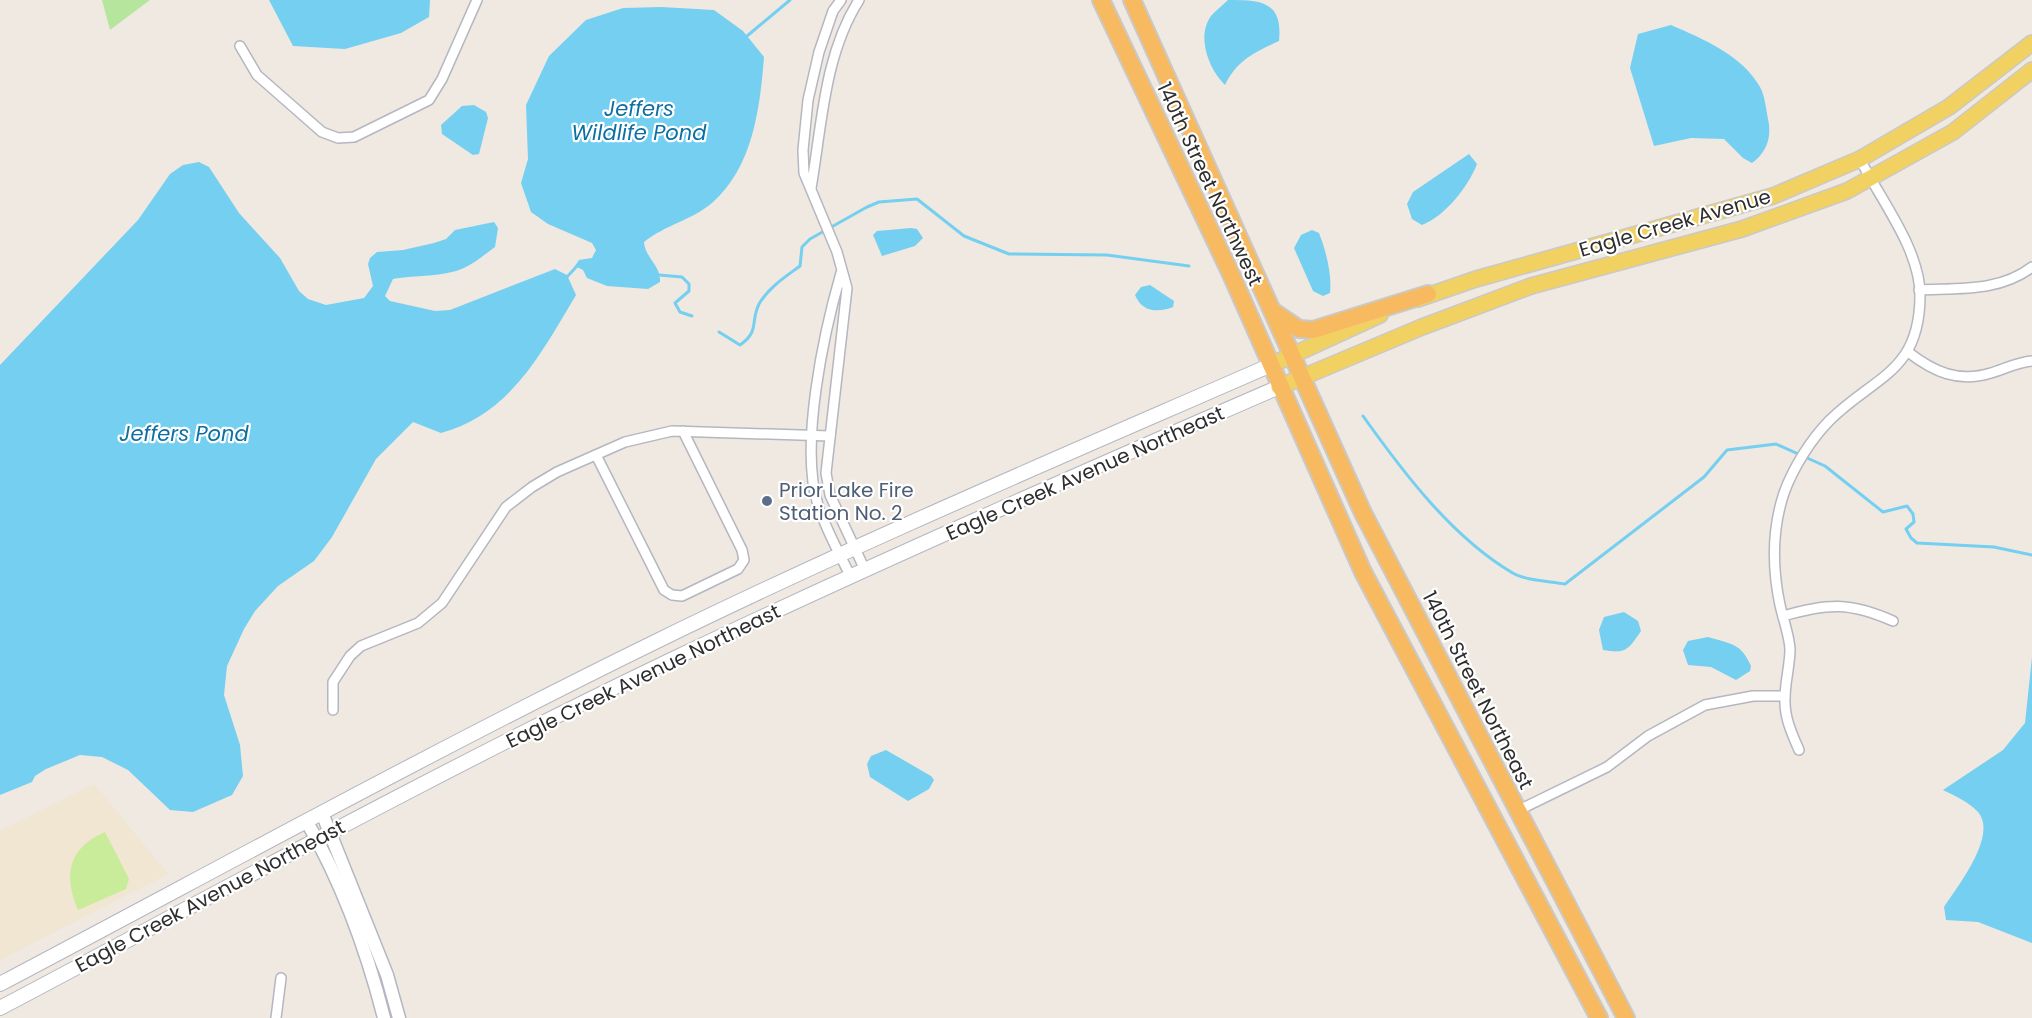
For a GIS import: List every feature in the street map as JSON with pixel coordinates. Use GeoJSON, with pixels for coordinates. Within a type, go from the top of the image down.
{"type":"FeatureCollection","features":[{"type":"Feature","properties":{"kind":"highway","name":"140th Street Northwest"},"geometry":{"type":"LineString","coordinates":[[1101,0],[1230,272],[1279,387]]}},
{"type":"Feature","properties":{"kind":"highway","name":"140th Street Northwest"},"geometry":{"type":"LineString","coordinates":[[1132,0],[1302,377]]}},
{"type":"Feature","properties":{"kind":"highway"},"geometry":{"type":"LineString","coordinates":[[1273,312],[1299,329],[1313,330],[1428,294]]}},
{"type":"Feature","properties":{"kind":"highway","name":"140th Street Northeast"},"geometry":{"type":"LineString","coordinates":[[1302,377],[1363,513],[1626,1018]]}},
{"type":"Feature","properties":{"kind":"highway"},"geometry":{"type":"LineString","coordinates":[[1279,387],[1363,572],[1599,1018]]}},
{"type":"Feature","properties":{"kind":"main road","name":"Eagle Creek Avenue"},"geometry":{"type":"LineString","coordinates":[[1293,355],[1428,294],[1773,196],[1860,159],[1949,106],[2032,43]]}},
{"type":"Feature","properties":{"kind":"main road","name":"Eagle Creek Avenue"},"geometry":{"type":"LineString","coordinates":[[1302,377],[1422,327],[1531,286],[1742,229],[1847,191],[1953,132],[2032,70]]}},
{"type":"Feature","properties":{"kind":"main road","name":"Eagle Creek Avenue Northeast"},"geometry":{"type":"LineString","coordinates":[[0,984],[322,813],[655,642],[840,555],[1293,355]]}},
{"type":"Feature","properties":{"kind":"main road","name":"Eagle Creek Avenue Northeast"},"geometry":{"type":"LineString","coordinates":[[0,1008],[331,832],[565,712],[865,570],[1302,377]]}},
{"type":"Feature","properties":{"kind":"street"},"geometry":{"type":"LineString","coordinates":[[240,46],[257,75],[322,132],[338,138],[354,137],[429,100],[442,79],[477,0]]}},
{"type":"Feature","properties":{"kind":"street"},"geometry":{"type":"LineString","coordinates":[[841,0],[833,11],[819,52],[808,100],[803,150],[804,173],[837,252],[847,288],[826,473],[830,495],[865,570]]}},
{"type":"Feature","properties":{"kind":"street"},"geometry":{"type":"LineString","coordinates":[[811,188],[835,53],[848,18],[860,0]]}},
{"type":"Feature","properties":{"kind":"street"},"geometry":{"type":"LineString","coordinates":[[1799,750],[1789,725],[1785,696],[1790,648],[1773,568],[1777,519],[1785,491],[1805,452],[1829,421],[1882,381],[1908,352],[1919,312],[1917,273],[1899,230],[1860,159]]}},
{"type":"Feature","properties":{"kind":"street"},"geometry":{"type":"LineString","coordinates":[[1919,290],[1993,286],[2019,277],[2032,267]]}},
{"type":"Feature","properties":{"kind":"street"},"geometry":{"type":"LineString","coordinates":[[841,273],[825,328],[813,436],[813,482],[818,505],[851,577]]}},
{"type":"Feature","properties":{"kind":"street"},"geometry":{"type":"LineString","coordinates":[[1908,352],[1926,366],[1948,376],[1971,378],[2032,361]]}},
{"type":"Feature","properties":{"kind":"street"},"geometry":{"type":"LineString","coordinates":[[333,710],[333,682],[350,656],[362,646],[418,623],[442,603],[506,507],[531,487],[557,472],[625,442],[672,431],[830,436]]}},
{"type":"Feature","properties":{"kind":"street"},"geometry":{"type":"LineString","coordinates":[[596,455],[664,590],[672,596],[682,596],[738,570],[744,560],[742,550],[683,431]]}},
{"type":"Feature","properties":{"kind":"street"},"geometry":{"type":"LineString","coordinates":[[1783,616],[1816,606],[1838,605],[1862,608],[1893,621]]}},
{"type":"Feature","properties":{"kind":"street"},"geometry":{"type":"LineString","coordinates":[[1517,811],[1607,766],[1648,736],[1705,705],[1753,696],[1785,696]]}},
{"type":"Feature","properties":{"kind":"street"},"geometry":{"type":"LineString","coordinates":[[322,813],[387,975],[399,1018]]}},
{"type":"Feature","properties":{"kind":"street"},"geometry":{"type":"LineString","coordinates":[[307,822],[317,840],[375,982],[384,1018]]}},
{"type":"Feature","properties":{"kind":"street"},"geometry":{"type":"LineString","coordinates":[[276,1018],[281,978]]}},
{"type":"Feature","properties":{"kind":"shaded area"},"geometry":{"type":"Polygon","coordinates":[[[94,784],[168,874],[0,960],[0,831],[94,784]]]}},
{"type":"Feature","properties":{"kind":"green space"},"geometry":{"type":"Polygon","coordinates":[[[102,0],[150,0],[110,30],[102,0]]]}},
{"type":"Feature","properties":{"kind":"green space"},"geometry":{"type":"Polygon","coordinates":[[[105,832],[129,879],[126,889],[78,910],[71,885],[72,864],[76,854],[83,846],[105,832]]]}},
{"type":"Feature","properties":{"kind":"water"},"geometry":{"type":"Polygon","coordinates":[[[269,0],[430,0],[429,17],[401,33],[345,49],[293,46],[269,0]]]}},
{"type":"Feature","properties":{"kind":"water"},"geometry":{"type":"Polygon","coordinates":[[[1228,0],[1260,2],[1273,10],[1279,28],[1279,41],[1241,63],[1225,85],[1214,70],[1206,52],[1205,33],[1211,16],[1228,0]]]}},
{"type":"Feature","properties":{"kind":"water","name":"Jeffers Wildlife Pond"},"geometry":{"type":"Polygon","coordinates":[[[661,7],[714,10],[743,31],[764,57],[757,116],[745,154],[726,188],[704,209],[644,242],[647,253],[660,276],[660,282],[648,289],[607,286],[587,278],[583,270],[575,266],[579,260],[592,258],[596,250],[592,243],[548,224],[531,212],[521,183],[528,159],[526,105],[549,56],[586,20],[623,8],[661,7]]]}},
{"type":"Feature","properties":{"kind":"water"},"geometry":{"type":"Polygon","coordinates":[[[1671,25],[1721,49],[1743,66],[1760,87],[1765,103],[1769,138],[1765,149],[1752,163],[1743,158],[1724,139],[1691,138],[1654,146],[1630,68],[1638,34],[1671,25]]]}},
{"type":"Feature","properties":{"kind":"water"},"geometry":{"type":"Polygon","coordinates":[[[474,105],[486,112],[488,118],[479,154],[473,155],[442,134],[441,125],[462,106],[474,105]]]}},
{"type":"Feature","properties":{"kind":"water"},"geometry":{"type":"Polygon","coordinates":[[[1469,154],[1477,164],[1455,200],[1439,215],[1422,225],[1412,219],[1407,204],[1413,192],[1469,154]]]}},
{"type":"Feature","properties":{"kind":"water","name":"Jeffers Pond"},"geometry":{"type":"Polygon","coordinates":[[[199,162],[209,167],[239,213],[280,258],[299,291],[308,299],[326,305],[364,298],[373,286],[368,264],[370,258],[377,252],[403,250],[434,243],[446,239],[455,230],[494,222],[498,228],[495,247],[476,261],[448,273],[393,279],[385,296],[390,301],[435,311],[450,310],[555,269],[567,275],[576,295],[537,359],[522,379],[486,412],[465,424],[441,433],[413,422],[376,459],[332,537],[314,561],[278,586],[255,611],[227,666],[224,695],[240,745],[243,776],[232,795],[193,812],[170,810],[128,770],[102,757],[80,755],[46,769],[35,776],[32,782],[0,795],[0,365],[138,220],[170,174],[183,165],[199,162]]]}},
{"type":"Feature","properties":{"kind":"water"},"geometry":{"type":"Polygon","coordinates":[[[917,229],[923,238],[915,246],[882,256],[873,235],[877,231],[917,229]]]}},
{"type":"Feature","properties":{"kind":"water"},"geometry":{"type":"Polygon","coordinates":[[[1312,230],[1319,233],[1329,270],[1330,293],[1323,296],[1313,291],[1294,248],[1301,235],[1312,230]]]}},
{"type":"Feature","properties":{"kind":"water"},"geometry":{"type":"Polygon","coordinates":[[[1150,285],[1174,301],[1173,307],[1151,310],[1142,305],[1135,295],[1141,287],[1150,285]]]}},
{"type":"Feature","properties":{"kind":"water"},"geometry":{"type":"Polygon","coordinates":[[[1624,612],[1638,621],[1641,631],[1633,643],[1622,651],[1603,650],[1599,630],[1604,617],[1624,612]]]}},
{"type":"Feature","properties":{"kind":"water"},"geometry":{"type":"Polygon","coordinates":[[[1708,637],[1729,643],[1739,649],[1751,666],[1750,671],[1736,680],[1711,667],[1688,665],[1683,650],[1688,641],[1708,637]]]}},
{"type":"Feature","properties":{"kind":"water"},"geometry":{"type":"Polygon","coordinates":[[[2032,657],[2032,943],[1978,922],[1946,920],[1944,907],[1966,874],[1980,847],[1983,822],[1978,812],[1970,805],[1943,790],[2003,750],[2025,723],[2032,657]]]}},
{"type":"Feature","properties":{"kind":"water"},"geometry":{"type":"Polygon","coordinates":[[[886,750],[931,776],[934,780],[929,789],[908,801],[870,777],[867,764],[871,756],[886,750]]]}},
{"type":"Feature","properties":{"kind":"waterway"},"geometry":{"type":"LineString","coordinates":[[747,36],[790,0]]}},
{"type":"Feature","properties":{"kind":"waterway"},"geometry":{"type":"LineString","coordinates":[[719,332],[740,345],[752,331],[756,310],[763,298],[777,283],[800,266],[802,247],[810,239],[879,202],[917,199],[964,236],[1009,254],[1107,255],[1189,266]]}},
{"type":"Feature","properties":{"kind":"waterway"},"geometry":{"type":"LineString","coordinates":[[566,278],[577,266]]}},
{"type":"Feature","properties":{"kind":"waterway"},"geometry":{"type":"LineString","coordinates":[[659,275],[682,277],[689,284],[689,291],[675,303],[680,312],[692,316]]}},
{"type":"Feature","properties":{"kind":"waterway"},"geometry":{"type":"LineString","coordinates":[[1363,416],[1429,502],[1448,522],[1489,557],[1511,572],[1530,579],[1565,584],[1704,477],[1727,450],[1776,444],[1825,466],[1883,512],[1907,506],[1913,514],[1914,522],[1906,529],[1917,543],[1994,547],[2032,555]]}},
{"type":"Feature","properties":{"kind":"place","name":"Prior Lake Fire Station No. 2"},"geometry":{"type":"Point","coordinates":[767,501]}}]}
